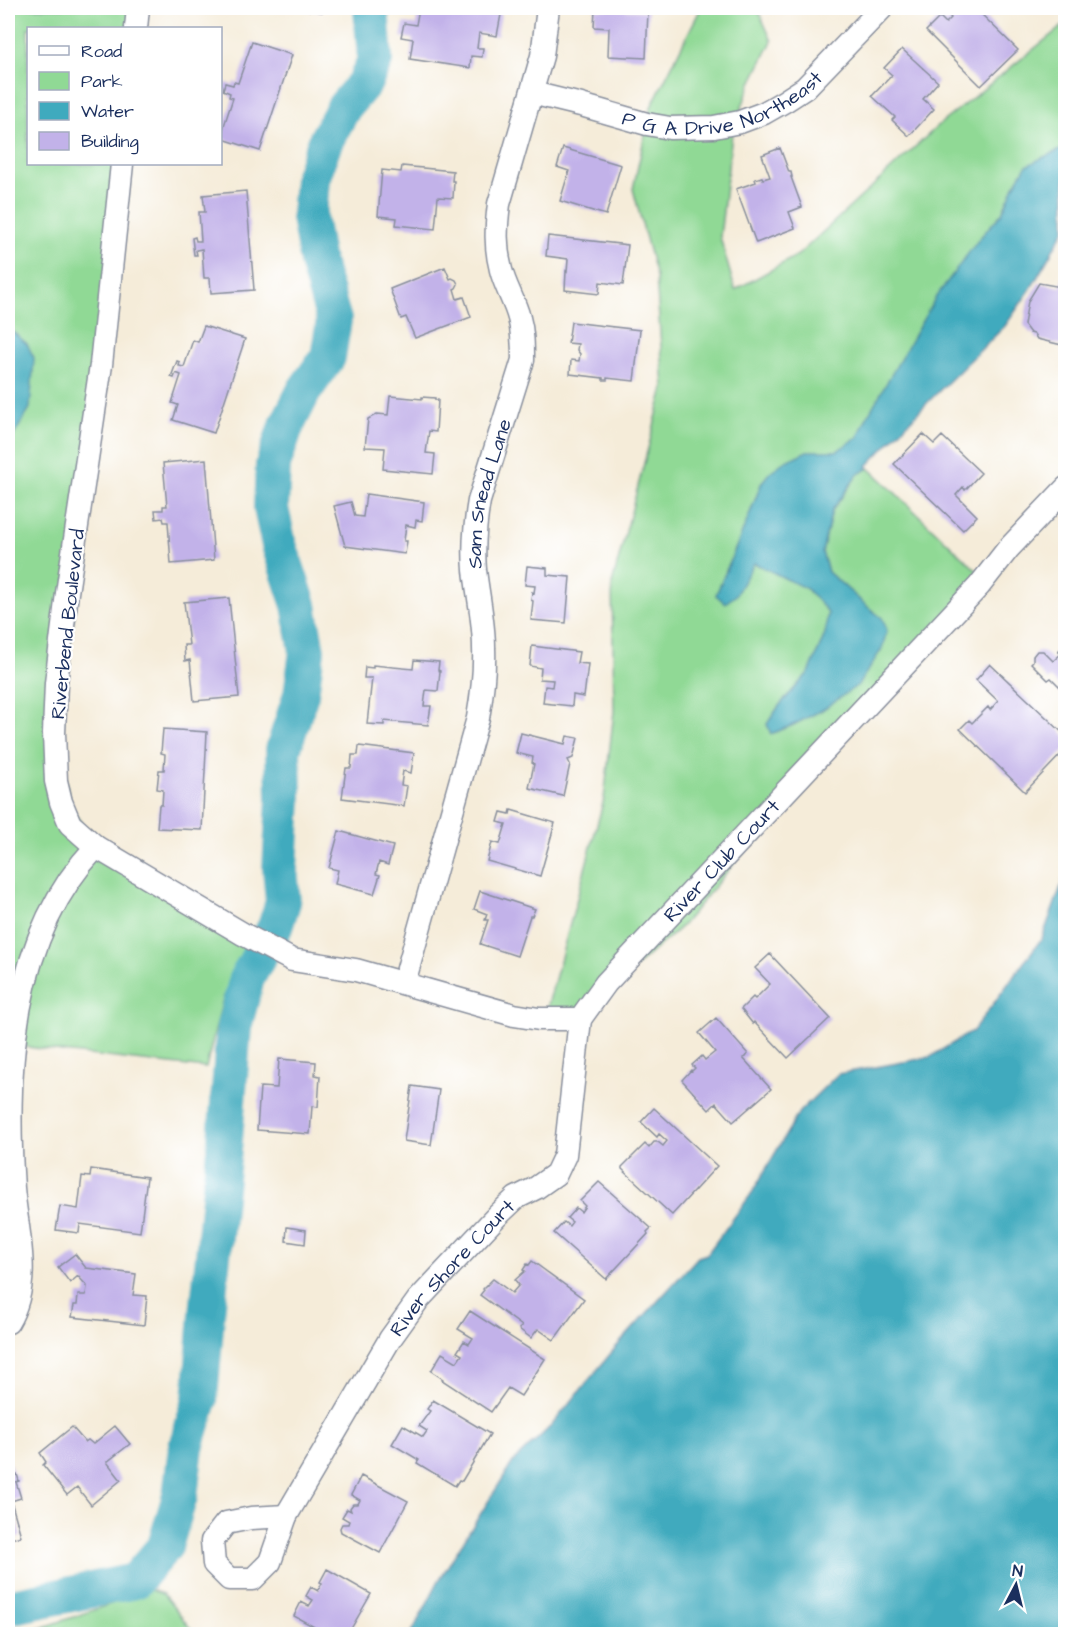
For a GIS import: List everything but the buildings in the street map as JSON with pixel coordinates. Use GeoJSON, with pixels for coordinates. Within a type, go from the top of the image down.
{"type":"FeatureCollection","features":[{"type":"Feature","properties":{"kind":"street"},"geometry":{"type":"LineString","coordinates":[[136,27],[138,8]]}},
{"type":"Feature","properties":{"kind":"street","name":"Sam Snead Lane"},"geometry":{"type":"LineString","coordinates":[[404,983],[478,718],[482,695],[485,670],[475,570],[475,523],[479,501],[523,360],[524,339],[519,317],[501,272],[496,229],[499,204],[542,56],[548,8]]}},
{"type":"Feature","properties":{"kind":"street","name":"P G A Drive Northeast"},"geometry":{"type":"LineString","coordinates":[[532,93],[670,128],[714,127],[740,122],[785,101],[805,87],[882,8]]}},
{"type":"Feature","properties":{"kind":"street","name":"Riverbend Boulevard"},"geometry":{"type":"LineString","coordinates":[[122,165],[101,365],[56,683],[54,733],[56,780],[70,824],[96,847],[243,934],[292,960],[356,970],[404,983]]}},
{"type":"Feature","properties":{"kind":"street","name":"River Club Court"},"geometry":{"type":"LineString","coordinates":[[580,1019],[606,983],[979,586],[1008,549],[1065,488]]}},
{"type":"Feature","properties":{"kind":"street"},"geometry":{"type":"LineString","coordinates":[[8,1322],[20,1290],[22,1266],[21,1241],[9,1153],[11,1076],[22,993],[36,946],[53,904],[79,864],[96,847]]}},
{"type":"Feature","properties":{"kind":"street"},"geometry":{"type":"LineString","coordinates":[[404,983],[514,1015],[539,1019],[580,1019]]}},
{"type":"Feature","properties":{"kind":"street","name":"River Shore Court"},"geometry":{"type":"LineString","coordinates":[[286,1516],[384,1348],[418,1300],[497,1215],[516,1198],[536,1188],[555,1174],[566,1155],[580,1019]]}},
{"type":"Feature","properties":{"kind":"green space"},"geometry":{"type":"Polygon","coordinates":[[[8,8],[148,8],[145,27],[27,27],[27,165],[129,165],[63,705],[62,766],[71,806],[82,825],[258,939],[250,958],[223,998],[206,1068],[8,1044],[8,452],[14,435],[27,344],[8,328],[8,8]]]}},
{"type":"Feature","properties":{"kind":"green space"},"geometry":{"type":"Polygon","coordinates":[[[701,8],[757,8],[772,41],[750,85],[732,134],[720,237],[735,290],[798,255],[940,124],[1065,24],[1065,148],[1044,157],[1014,186],[1002,213],[979,239],[867,417],[858,437],[837,451],[807,451],[762,482],[716,595],[735,596],[754,563],[807,589],[828,612],[825,634],[810,671],[779,706],[767,724],[771,734],[822,710],[882,618],[828,572],[822,552],[832,511],[858,474],[869,468],[988,581],[825,753],[682,926],[584,1012],[545,1016],[604,799],[614,711],[612,584],[664,388],[656,277],[633,189],[651,107],[701,8]]]}},
{"type":"Feature","properties":{"kind":"green space"},"geometry":{"type":"Polygon","coordinates":[[[151,1590],[163,1594],[195,1634],[24,1634],[151,1590]]]}},
{"type":"Feature","properties":{"kind":"water"},"geometry":{"type":"Polygon","coordinates":[[[1065,148],[1065,229],[1030,290],[1005,326],[929,401],[867,466],[869,468],[858,474],[832,510],[822,552],[828,572],[882,618],[887,630],[882,649],[858,685],[822,710],[771,734],[767,724],[779,706],[810,671],[825,634],[828,612],[807,589],[754,563],[735,596],[725,603],[716,595],[762,482],[770,472],[784,462],[807,451],[837,451],[858,437],[867,417],[936,297],[979,239],[1002,213],[1026,166],[1065,148]]]}},
{"type":"Feature","properties":{"kind":"water"},"geometry":{"type":"Polygon","coordinates":[[[8,328],[27,344],[34,358],[30,408],[14,435],[8,452],[8,328]]]}},
{"type":"Feature","properties":{"kind":"water"},"geometry":{"type":"Polygon","coordinates":[[[1065,876],[1065,1634],[411,1634],[439,1580],[513,1462],[551,1426],[616,1347],[698,1257],[707,1254],[752,1193],[799,1112],[838,1074],[930,1057],[973,1031],[1042,938],[1065,876]]]}},
{"type":"Feature","properties":{"kind":"waterway"},"geometry":{"type":"LineString","coordinates":[[8,1607],[135,1581],[165,1546],[180,1496],[186,1447],[200,1400],[234,1027],[247,978],[275,927],[283,902],[280,868],[284,799],[283,750],[301,694],[307,651],[299,605],[279,545],[271,508],[273,465],[285,429],[304,391],[328,357],[334,320],[317,262],[309,217],[312,179],[325,142],[344,107],[365,82],[375,60],[371,8]]}}]}
